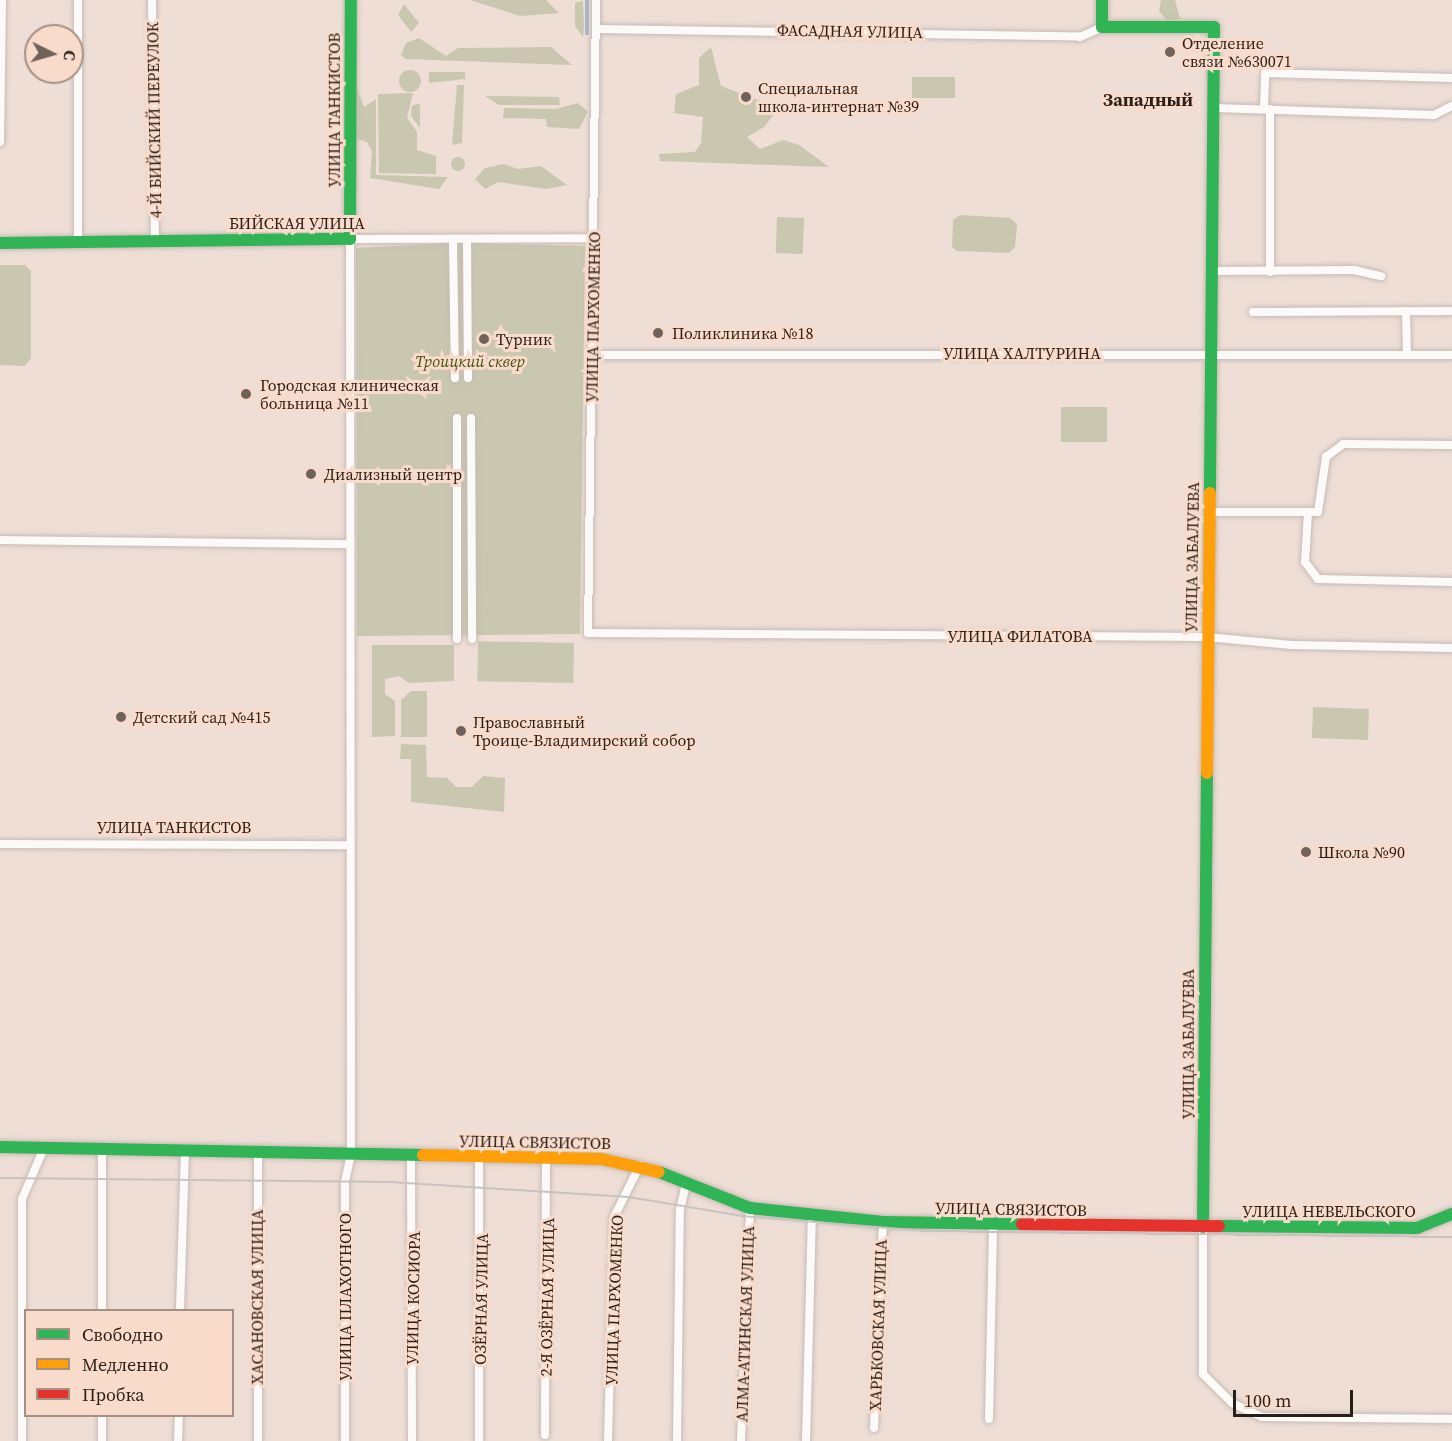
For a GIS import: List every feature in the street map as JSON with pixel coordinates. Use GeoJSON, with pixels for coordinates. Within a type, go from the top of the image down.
{"type":"FeatureCollection","features":[{"type":"Feature","properties":{"kind":"street"},"geometry":{"type":"LineString","coordinates":[[0,142],[2,0]]}},
{"type":"Feature","properties":{"kind":"street"},"geometry":{"type":"LineString","coordinates":[[78,0],[78,242]]}},
{"type":"Feature","properties":{"kind":"street","name":"4-Й БИЙСКИЙ ПЕРЕУЛОК"},"geometry":{"type":"LineString","coordinates":[[152,0],[155,240]]}},
{"type":"Feature","properties":{"kind":"street","name":"УЛИЦА ТАНКИСТОВ"},"geometry":{"type":"LineString","coordinates":[[351,0],[352,512],[347,544],[351,1154]]}},
{"type":"Feature","properties":{"kind":"street","name":"УЛИЦА ПАРХОМЕНКО"},"geometry":{"type":"LineString","coordinates":[[588,633],[597,0]]}},
{"type":"Feature","properties":{"kind":"street"},"geometry":{"type":"LineString","coordinates":[[1102,0],[1102,27]]}},
{"type":"Feature","properties":{"kind":"street","name":"ФАСАДНАЯ УЛИЦА"},"geometry":{"type":"LineString","coordinates":[[596,29],[1080,37],[1102,27]]}},
{"type":"Feature","properties":{"kind":"street","name":"УЛИЦА ЗАБАЛУЕВА"},"geometry":{"type":"LineString","coordinates":[[1102,27],[1214,27],[1203,1227]]}},
{"type":"Feature","properties":{"kind":"street"},"geometry":{"type":"LineString","coordinates":[[1270,272],[1265,73],[1452,78]]}},
{"type":"Feature","properties":{"kind":"street"},"geometry":{"type":"LineString","coordinates":[[1214,108],[1434,115],[1452,106]]}},
{"type":"Feature","properties":{"kind":"street","name":"БИЙСКАЯ УЛИЦА"},"geometry":{"type":"LineString","coordinates":[[0,243],[594,238]]}},
{"type":"Feature","properties":{"kind":"street"},"geometry":{"type":"LineString","coordinates":[[453,239],[455,378]]}},
{"type":"Feature","properties":{"kind":"street"},"geometry":{"type":"LineString","coordinates":[[467,239],[468,378]]}},
{"type":"Feature","properties":{"kind":"street"},"geometry":{"type":"LineString","coordinates":[[1212,271],[1354,270],[1381,276]]}},
{"type":"Feature","properties":{"kind":"street"},"geometry":{"type":"LineString","coordinates":[[1406,311],[1407,355]]}},
{"type":"Feature","properties":{"kind":"street"},"geometry":{"type":"LineString","coordinates":[[1253,312],[1452,311]]}},
{"type":"Feature","properties":{"kind":"street","name":"УЛИЦА ХАЛТУРИНА"},"geometry":{"type":"LineString","coordinates":[[592,355],[1211,353],[1452,355]]}},
{"type":"Feature","properties":{"kind":"street"},"geometry":{"type":"LineString","coordinates":[[457,639],[458,418]]}},
{"type":"Feature","properties":{"kind":"street"},"geometry":{"type":"LineString","coordinates":[[471,418],[472,639]]}},
{"type":"Feature","properties":{"kind":"street"},"geometry":{"type":"LineString","coordinates":[[1209,512],[1318,512],[1326,457],[1342,444],[1452,445]]}},
{"type":"Feature","properties":{"kind":"street"},"geometry":{"type":"LineString","coordinates":[[1308,512],[1305,562],[1318,579],[1452,582]]}},
{"type":"Feature","properties":{"kind":"street"},"geometry":{"type":"LineString","coordinates":[[0,540],[347,544]]}},
{"type":"Feature","properties":{"kind":"street","name":"УЛИЦА ФИЛАТОВА"},"geometry":{"type":"LineString","coordinates":[[588,633],[1207,637],[1292,645],[1452,648]]}},
{"type":"Feature","properties":{"kind":"street","name":"УЛИЦА ТАНКИСТОВ"},"geometry":{"type":"LineString","coordinates":[[0,844],[348,845]]}},
{"type":"Feature","properties":{"kind":"street","name":"УЛИЦА СВЯЗИСТОВ"},"geometry":{"type":"LineString","coordinates":[[0,1147],[546,1159],[640,1165],[686,1185],[750,1208],[812,1217],[993,1226],[1203,1227]]}},
{"type":"Feature","properties":{"kind":"street"},"geometry":{"type":"LineString","coordinates":[[22,1441],[22,1199],[44,1148]]}},
{"type":"Feature","properties":{"kind":"street"},"geometry":{"type":"LineString","coordinates":[[102,1148],[102,1309]]}},
{"type":"Feature","properties":{"kind":"street"},"geometry":{"type":"LineString","coordinates":[[180,1309],[185,1151]]}},
{"type":"Feature","properties":{"kind":"street","name":"ХАСАНОВСКАЯ УЛИЦА"},"geometry":{"type":"LineString","coordinates":[[258,1152],[258,1441]]}},
{"type":"Feature","properties":{"kind":"street","name":"УЛИЦА ПЛАХОТНОГО"},"geometry":{"type":"LineString","coordinates":[[345,1441],[345,1182],[351,1154]]}},
{"type":"Feature","properties":{"kind":"street","name":"УЛИЦА КОСИОРА"},"geometry":{"type":"LineString","coordinates":[[411,1156],[412,1441]]}},
{"type":"Feature","properties":{"kind":"street","name":"ОЗЁРНАЯ УЛИЦА"},"geometry":{"type":"LineString","coordinates":[[479,1158],[479,1441]]}},
{"type":"Feature","properties":{"kind":"street","name":"2-Я ОЗЁРНАЯ УЛИЦА"},"geometry":{"type":"LineString","coordinates":[[545,1435],[546,1159]]}},
{"type":"Feature","properties":{"kind":"street","name":"УЛИЦА ПАРХОМЕНКО"},"geometry":{"type":"LineString","coordinates":[[608,1441],[614,1216],[640,1165]]}},
{"type":"Feature","properties":{"kind":"street"},"geometry":{"type":"LineString","coordinates":[[677,1441],[680,1210],[686,1185]]}},
{"type":"Feature","properties":{"kind":"street","name":"АЛМА-АТИНСКАЯ УЛИЦА"},"geometry":{"type":"LineString","coordinates":[[741,1441],[750,1208]]}},
{"type":"Feature","properties":{"kind":"street","name":"УЛИЦА НЕВЕЛЬСКОГО"},"geometry":{"type":"LineString","coordinates":[[1203,1227],[1418,1228],[1452,1214]]}},
{"type":"Feature","properties":{"kind":"street"},"geometry":{"type":"LineString","coordinates":[[806,1441],[812,1217]]}},
{"type":"Feature","properties":{"kind":"street","name":"ХАРЬКОВСКАЯ УЛИЦА"},"geometry":{"type":"LineString","coordinates":[[874,1428],[883,1222]]}},
{"type":"Feature","properties":{"kind":"street"},"geometry":{"type":"LineString","coordinates":[[988,1419],[993,1226]]}},
{"type":"Feature","properties":{"kind":"street"},"geometry":{"type":"LineString","coordinates":[[1203,1227],[1203,1374],[1232,1403],[1262,1417],[1452,1419]]}},
{"type":"Feature","properties":{"kind":"street"},"geometry":{"type":"LineString","coordinates":[[102,1417],[102,1441]]}},
{"type":"Feature","properties":{"kind":"street"},"geometry":{"type":"LineString","coordinates":[[178,1441],[179,1417]]}},
{"type":"Feature","properties":{"kind":"green space"},"geometry":{"type":"Polygon","coordinates":[[[470,0],[546,0],[559,13],[520,16],[470,0]]]}},
{"type":"Feature","properties":{"kind":"green space"},"geometry":{"type":"Polygon","coordinates":[[[1161,0],[1175,0],[1180,19],[1166,20],[1159,11],[1161,0]]]}},
{"type":"Feature","properties":{"kind":"green space"},"geometry":{"type":"Polygon","coordinates":[[[583,1],[583,37],[575,26],[575,3],[583,1]]]}},
{"type":"Feature","properties":{"kind":"green space"},"geometry":{"type":"Polygon","coordinates":[[[404,4],[419,23],[411,32],[398,15],[404,4]]]}},
{"type":"Feature","properties":{"kind":"green space"},"geometry":{"type":"Polygon","coordinates":[[[419,38],[446,56],[458,48],[551,47],[572,65],[405,59],[401,55],[406,43],[419,38]]]}},
{"type":"Feature","properties":{"kind":"green space"},"geometry":{"type":"Polygon","coordinates":[[[711,47],[721,86],[779,108],[764,127],[747,137],[760,149],[783,140],[799,145],[829,167],[660,161],[659,154],[695,152],[701,143],[703,117],[674,113],[676,94],[699,85],[699,58],[711,47]]]}},
{"type":"Feature","properties":{"kind":"green space"},"geometry":{"type":"Polygon","coordinates":[[[410,70],[418,73],[421,81],[418,89],[410,92],[402,89],[399,81],[402,73],[410,70]]]}},
{"type":"Feature","properties":{"kind":"green space"},"geometry":{"type":"Polygon","coordinates":[[[429,72],[465,72],[465,79],[429,83],[429,72]]]}},
{"type":"Feature","properties":{"kind":"green space"},"geometry":{"type":"Polygon","coordinates":[[[912,77],[955,77],[955,98],[912,98],[912,77]]]}},
{"type":"Feature","properties":{"kind":"green space"},"geometry":{"type":"Polygon","coordinates":[[[457,85],[464,85],[462,143],[452,145],[457,85]]]}},
{"type":"Feature","properties":{"kind":"green space"},"geometry":{"type":"Polygon","coordinates":[[[358,91],[364,107],[376,99],[376,175],[448,177],[439,189],[370,178],[372,151],[367,142],[353,138],[353,95],[358,91]]]}},
{"type":"Feature","properties":{"kind":"green space"},"geometry":{"type":"Polygon","coordinates":[[[413,93],[407,118],[417,132],[417,150],[436,156],[436,174],[379,173],[378,94],[413,93]]]}},
{"type":"Feature","properties":{"kind":"green space"},"geometry":{"type":"Polygon","coordinates":[[[485,96],[559,97],[560,105],[499,105],[485,96]]]}},
{"type":"Feature","properties":{"kind":"green space"},"geometry":{"type":"Polygon","coordinates":[[[420,103],[420,128],[411,116],[412,106],[420,103]]]}},
{"type":"Feature","properties":{"kind":"green space"},"geometry":{"type":"Polygon","coordinates":[[[578,103],[588,112],[579,129],[547,127],[546,119],[503,118],[504,108],[555,109],[578,103]]]}},
{"type":"Feature","properties":{"kind":"green space"},"geometry":{"type":"Polygon","coordinates":[[[458,157],[463,159],[465,164],[463,169],[458,171],[453,169],[451,164],[453,159],[458,157]]]}},
{"type":"Feature","properties":{"kind":"green space"},"geometry":{"type":"Polygon","coordinates":[[[504,164],[518,169],[541,166],[567,185],[546,189],[498,182],[485,189],[475,179],[485,168],[504,164]]]}},
{"type":"Feature","properties":{"kind":"green space"},"geometry":{"type":"Polygon","coordinates":[[[960,215],[1010,218],[1017,224],[1015,247],[1009,253],[957,251],[952,247],[953,220],[960,215]]]}},
{"type":"Feature","properties":{"kind":"green space"},"geometry":{"type":"Polygon","coordinates":[[[777,217],[804,218],[803,254],[776,253],[777,217]]]}},
{"type":"Feature","properties":{"kind":"green space","name":"Троицкий сквер"},"geometry":{"type":"Polygon","coordinates":[[[449,243],[585,246],[580,634],[357,636],[356,248],[449,243]]]}},
{"type":"Feature","properties":{"kind":"green space"},"geometry":{"type":"Polygon","coordinates":[[[0,265],[25,265],[31,271],[31,358],[25,366],[0,365],[0,265]]]}},
{"type":"Feature","properties":{"kind":"green space"},"geometry":{"type":"Polygon","coordinates":[[[1061,407],[1107,407],[1107,442],[1061,442],[1061,407]]]}},
{"type":"Feature","properties":{"kind":"green space"},"geometry":{"type":"Polygon","coordinates":[[[478,641],[574,643],[573,683],[477,681],[478,641]]]}},
{"type":"Feature","properties":{"kind":"green space"},"geometry":{"type":"Polygon","coordinates":[[[372,645],[454,645],[454,681],[409,683],[399,676],[385,679],[385,694],[395,701],[395,736],[372,737],[372,645]]]}},
{"type":"Feature","properties":{"kind":"green space"},"geometry":{"type":"Polygon","coordinates":[[[411,691],[427,691],[427,737],[401,737],[401,700],[411,691]]]}},
{"type":"Feature","properties":{"kind":"green space"},"geometry":{"type":"Polygon","coordinates":[[[1313,707],[1369,709],[1368,740],[1312,738],[1313,707]]]}},
{"type":"Feature","properties":{"kind":"green space"},"geometry":{"type":"Polygon","coordinates":[[[401,744],[426,745],[427,777],[447,778],[456,787],[472,787],[483,776],[505,778],[504,812],[411,802],[411,759],[400,759],[401,744]]]}},
{"type":"Feature","properties":{"kind":"water"},"geometry":{"type":"Polygon","coordinates":[[[585,0],[589,0],[589,35],[585,35],[585,0]]]}},
{"type":"Feature","properties":{"kind":"tram line"},"geometry":{"type":"LineString","coordinates":[[0,1178],[391,1182],[629,1197],[742,1216],[925,1231],[1452,1237]]}},
{"type":"Feature","properties":{"kind":"traffic: fast"},"geometry":{"type":"LineString","coordinates":[[0,243],[350,239],[351,0]]}},
{"type":"Feature","properties":{"kind":"traffic: fast"},"geometry":{"type":"LineString","coordinates":[[1102,0],[1102,27],[1214,27],[1210,493]]}},
{"type":"Feature","properties":{"kind":"traffic: fast"},"geometry":{"type":"LineString","coordinates":[[1203,1227],[1207,773]]}},
{"type":"Feature","properties":{"kind":"traffic: fast"},"geometry":{"type":"LineString","coordinates":[[0,1147],[423,1155]]}},
{"type":"Feature","properties":{"kind":"traffic: fast"},"geometry":{"type":"LineString","coordinates":[[659,1172],[750,1208],[883,1222],[1022,1224]]}},
{"type":"Feature","properties":{"kind":"traffic: fast"},"geometry":{"type":"LineString","coordinates":[[1219,1226],[1417,1228],[1452,1214]]}},
{"type":"Feature","properties":{"kind":"traffic: slow"},"geometry":{"type":"LineString","coordinates":[[1207,773],[1210,493]]}},
{"type":"Feature","properties":{"kind":"traffic: slow"},"geometry":{"type":"LineString","coordinates":[[423,1155],[601,1159],[659,1172]]}},
{"type":"Feature","properties":{"kind":"traffic: jam"},"geometry":{"type":"LineString","coordinates":[[1022,1224],[1219,1226]]}},
{"type":"Feature","properties":{"kind":"place","name":"Отделение связи №630071"},"geometry":{"type":"Point","coordinates":[1170,52]}},
{"type":"Feature","properties":{"kind":"place","name":"Специальная школа-интернат №39"},"geometry":{"type":"Point","coordinates":[746,97]}},
{"type":"Feature","properties":{"kind":"place","name":"Поликлиника №18"},"geometry":{"type":"Point","coordinates":[658,333]}},
{"type":"Feature","properties":{"kind":"place","name":"Турник"},"geometry":{"type":"Point","coordinates":[484,339]}},
{"type":"Feature","properties":{"kind":"place","name":"Городская клиническая больница №11"},"geometry":{"type":"Point","coordinates":[246,394]}},
{"type":"Feature","properties":{"kind":"place","name":"Диализный центр"},"geometry":{"type":"Point","coordinates":[311,474]}},
{"type":"Feature","properties":{"kind":"place","name":"Детский сад №415"},"geometry":{"type":"Point","coordinates":[121,717]}},
{"type":"Feature","properties":{"kind":"place","name":"Православный Троице-Владимирский собор"},"geometry":{"type":"Point","coordinates":[461,731]}},
{"type":"Feature","properties":{"kind":"place","name":"Школа №90"},"geometry":{"type":"Point","coordinates":[1306,852]}},
{"type":"Feature","properties":{"kind":"district","name":"Западный"},"geometry":{"type":"Point","coordinates":[1148,100]}}]}
